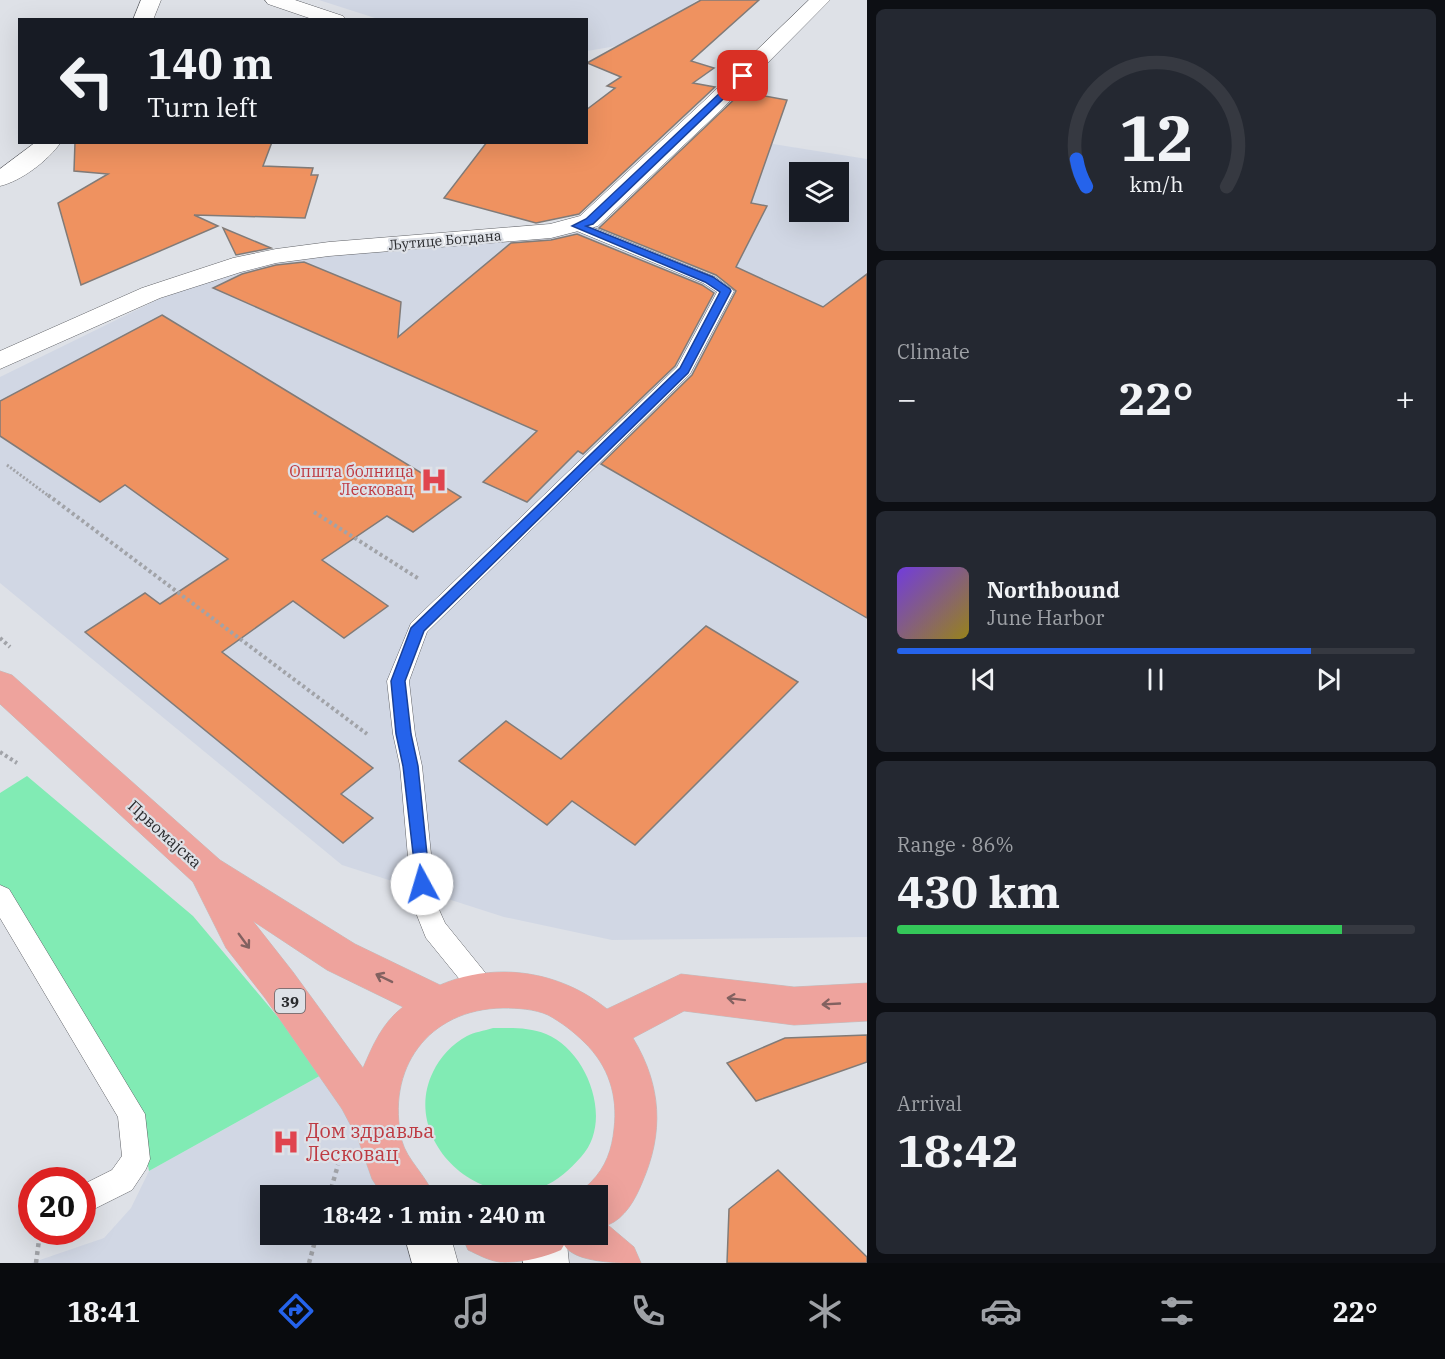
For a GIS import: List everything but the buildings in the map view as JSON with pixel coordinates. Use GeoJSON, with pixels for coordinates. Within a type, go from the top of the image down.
{"type":"FeatureCollection","features":[{"type":"Feature","properties":{"kind":"main road","name":"Првомајска"},"geometry":{"type":"LineString","coordinates":[[0,684],[206,871],[240,936],[285,994],[357,1095],[377,1131]]}},
{"type":"Feature","properties":{"kind":"main road"},"geometry":{"type":"LineString","coordinates":[[206,871],[341,957],[432,1001],[434,1006]]}},
{"type":"Feature","properties":{"kind":"main road"},"geometry":{"type":"LineString","coordinates":[[403,1185],[391,1169],[377,1131],[377,1094],[387,1059],[406,1029],[434,1006],[457,996],[483,989],[516,989],[548,996],[578,1011],[604,1032],[626,1063],[637,1098],[637,1136],[626,1171],[608,1196]]}},
{"type":"Feature","properties":{"kind":"main road"},"geometry":{"type":"LineString","coordinates":[[604,1032],[681,992],[794,1006],[867,1002]]}},
{"type":"Feature","properties":{"kind":"main road"},"geometry":{"type":"LineString","coordinates":[[596,1245],[618,1263]]}},
{"type":"Feature","properties":{"kind":"street"},"geometry":{"type":"LineString","coordinates":[[144,18],[151,0]]}},
{"type":"Feature","properties":{"kind":"street"},"geometry":{"type":"LineString","coordinates":[[274,0],[330,18]]}},
{"type":"Feature","properties":{"kind":"street","name":"Љутице Богдана"},"geometry":{"type":"LineString","coordinates":[[0,361],[151,293],[233,266],[276,256],[318,251],[550,231],[577,226],[589,221],[712,106],[820,0]]}},
{"type":"Feature","properties":{"kind":"street"},"geometry":{"type":"LineString","coordinates":[[0,179],[22,166],[48,144]]}},
{"type":"Feature","properties":{"kind":"street"},"geometry":{"type":"LineString","coordinates":[[430,1245],[435,1263]]}},
{"type":"Feature","properties":{"kind":"street"},"geometry":{"type":"LineString","coordinates":[[545,1245],[546,1263]]}},
{"type":"Feature","properties":{"kind":"lane"},"geometry":{"type":"LineString","coordinates":[[483,989],[435,930],[424,903],[411,766],[404,734],[398,681],[418,628],[684,370],[726,291],[709,280],[577,226]]}},
{"type":"Feature","properties":{"kind":"lane"},"geometry":{"type":"LineString","coordinates":[[0,896],[131,1113],[136,1159],[122,1180],[96,1194]]}},
{"type":"Feature","properties":{"kind":"path"},"geometry":{"type":"LineString","coordinates":[[8,465],[411,766]]}},
{"type":"Feature","properties":{"kind":"path"},"geometry":{"type":"LineString","coordinates":[[314,512],[450,598]]}},
{"type":"Feature","properties":{"kind":"path"},"geometry":{"type":"LineString","coordinates":[[0,752],[17,763]]}},
{"type":"Feature","properties":{"kind":"path"},"geometry":{"type":"LineString","coordinates":[[36,1263],[38,1245]]}},
{"type":"Feature","properties":{"kind":"path"},"geometry":{"type":"LineString","coordinates":[[309,1263],[314,1245]]}},
{"type":"Feature","properties":{"kind":"shaded area"},"geometry":{"type":"Polygon","coordinates":[[[319,0],[697,0],[640,42],[588,51],[588,18],[375,18],[319,0]]]}},
{"type":"Feature","properties":{"kind":"shaded area","name":"Општа болница Лесковац"},"geometry":{"type":"Polygon","coordinates":[[[703,133],[867,159],[867,937],[612,940],[504,917],[342,865],[0,583],[0,377],[159,299],[223,275],[277,262],[555,227],[605,223],[703,133]]]}},
{"type":"Feature","properties":{"kind":"shaded area","name":"Дом здравља Лесковац"},"geometry":{"type":"Polygon","coordinates":[[[325,1073],[400,1185],[260,1185],[260,1245],[429,1245],[432,1263],[31,1263],[84,1245],[96,1245],[96,1241],[104,1238],[131,1208],[149,1171],[325,1073]]]}},
{"type":"Feature","properties":{"kind":"green space"},"geometry":{"type":"Polygon","coordinates":[[[27,776],[193,916],[325,1073],[149,1171],[145,1148],[0,899],[0,793],[27,776]]]}},
{"type":"Feature","properties":{"kind":"green space"},"geometry":{"type":"Polygon","coordinates":[[[493,1028],[520,1028],[546,1034],[561,1043],[574,1055],[584,1071],[592,1089],[596,1107],[591,1142],[568,1170],[546,1185],[485,1185],[470,1178],[450,1163],[436,1143],[427,1121],[426,1097],[433,1072],[451,1047],[473,1033],[493,1028]]]}},
{"type":"Feature","properties":{"kind":"place","name":"Општа болница Лесковац"},"geometry":{"type":"Point","coordinates":[434,480]}},
{"type":"Feature","properties":{"kind":"place","name":"Дом здравља Лесковац"},"geometry":{"type":"Point","coordinates":[286,1142]}},
{"type":"Feature","properties":{"kind":"route"},"geometry":{"type":"LineString","coordinates":[[422,884],[411,766],[404,734],[398,681],[418,628],[684,370],[726,291],[709,280],[577,226],[589,221],[743,76]]}}]}
